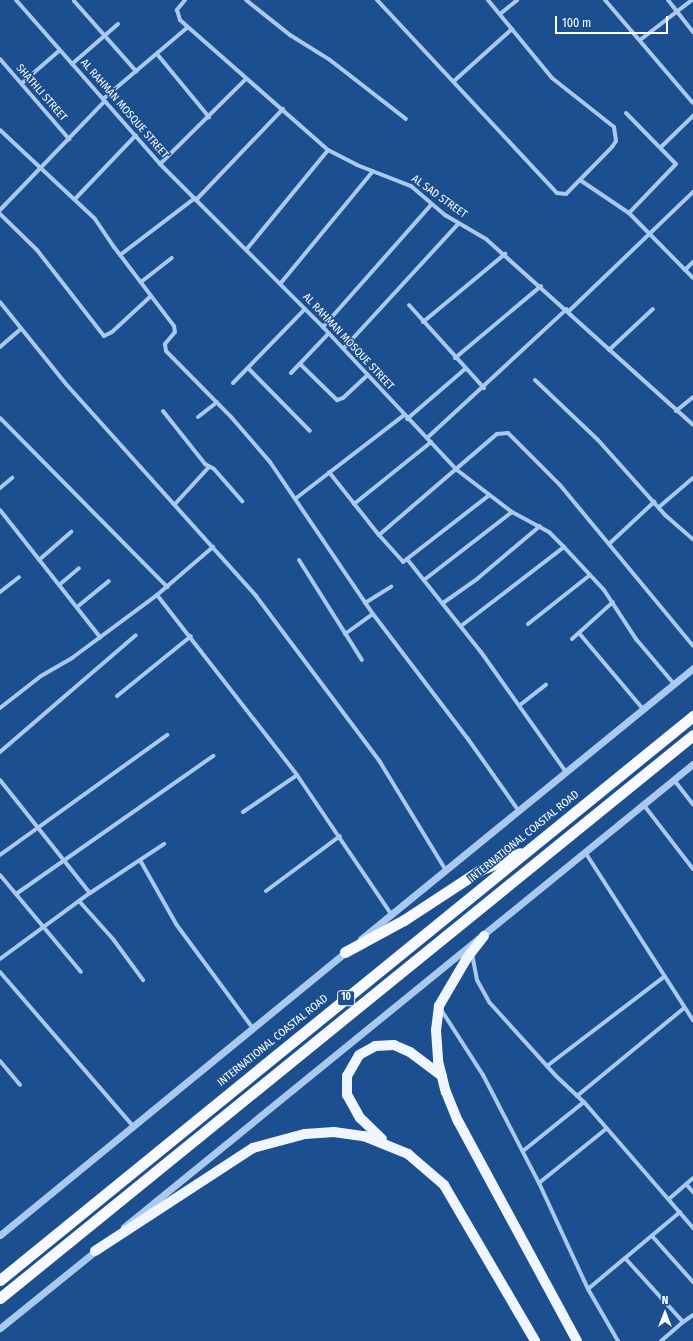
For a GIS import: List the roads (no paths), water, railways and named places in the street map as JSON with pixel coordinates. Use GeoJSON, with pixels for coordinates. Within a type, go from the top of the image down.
{"type":"FeatureCollection","features":[{"type":"Feature","properties":{"kind":"highway","name":"INTERNATIONAL COASTAL ROAD"},"geometry":{"type":"LineString","coordinates":[[0,1280],[693,716]]}},
{"type":"Feature","properties":{"kind":"highway","name":"10"},"geometry":{"type":"LineString","coordinates":[[0,1298],[693,735]]}},
{"type":"Feature","properties":{"kind":"highway"},"geometry":{"type":"LineString","coordinates":[[345,952],[386,930],[480,870],[530,849]]}},
{"type":"Feature","properties":{"kind":"main road"},"geometry":{"type":"LineString","coordinates":[[484,936],[471,952],[439,1006],[436,1044],[442,1076],[458,1121],[577,1341]]}},
{"type":"Feature","properties":{"kind":"main road"},"geometry":{"type":"LineString","coordinates":[[442,1076],[410,1052],[394,1045],[375,1046],[355,1059],[346,1076],[347,1095],[366,1124],[392,1146],[421,1163],[444,1185],[535,1341]]}},
{"type":"Feature","properties":{"kind":"main road"},"geometry":{"type":"LineString","coordinates":[[95,1251],[242,1153],[265,1144],[305,1134],[334,1132],[364,1136],[392,1146]]}},
{"type":"Feature","properties":{"kind":"street","name":"AL RAHMAN MOSQUE STREET"},"geometry":{"type":"LineString","coordinates":[[16,0],[160,164],[344,348],[368,376],[457,470],[488,496],[512,512],[540,526],[564,547],[613,602],[636,639],[674,684]]}},
{"type":"Feature","properties":{"kind":"street"},"geometry":{"type":"LineString","coordinates":[[246,0],[301,43],[330,60],[406,120]]}},
{"type":"Feature","properties":{"kind":"street"},"geometry":{"type":"LineString","coordinates":[[377,0],[557,193],[566,194],[612,147],[616,140],[614,127],[552,78],[488,0]]}},
{"type":"Feature","properties":{"kind":"street"},"geometry":{"type":"LineString","coordinates":[[500,14],[517,0]]}},
{"type":"Feature","properties":{"kind":"street"},"geometry":{"type":"LineString","coordinates":[[605,0],[693,103]]}},
{"type":"Feature","properties":{"kind":"street"},"geometry":{"type":"LineString","coordinates":[[668,0],[693,32]]}},
{"type":"Feature","properties":{"kind":"street"},"geometry":{"type":"LineString","coordinates":[[640,40],[692,0]]}},
{"type":"Feature","properties":{"kind":"street"},"geometry":{"type":"LineString","coordinates":[[74,1],[136,71]]}},
{"type":"Feature","properties":{"kind":"street","name":"AL SAD STREET"},"geometry":{"type":"LineString","coordinates":[[183,1],[177,14],[188,27],[328,150],[373,171],[411,186],[458,224],[486,239],[568,310],[609,350],[693,425]]}},
{"type":"Feature","properties":{"kind":"street"},"geometry":{"type":"LineString","coordinates":[[72,64],[118,24]]}},
{"type":"Feature","properties":{"kind":"street"},"geometry":{"type":"LineString","coordinates":[[0,210],[104,100],[188,27]]}},
{"type":"Feature","properties":{"kind":"street"},"geometry":{"type":"LineString","coordinates":[[454,81],[512,29]]}},
{"type":"Feature","properties":{"kind":"street"},"geometry":{"type":"LineString","coordinates":[[22,83],[60,50]]}},
{"type":"Feature","properties":{"kind":"street"},"geometry":{"type":"LineString","coordinates":[[156,54],[209,117]]}},
{"type":"Feature","properties":{"kind":"street","name":"SHATHLI STREET"},"geometry":{"type":"LineString","coordinates":[[0,60],[22,83],[69,138]]}},
{"type":"Feature","properties":{"kind":"street"},"geometry":{"type":"LineString","coordinates":[[160,164],[246,79]]}},
{"type":"Feature","properties":{"kind":"street"},"geometry":{"type":"LineString","coordinates":[[120,255],[195,199],[283,110]]}},
{"type":"Feature","properties":{"kind":"street"},"geometry":{"type":"LineString","coordinates":[[626,113],[675,160],[676,165],[629,213]]}},
{"type":"Feature","properties":{"kind":"street"},"geometry":{"type":"LineString","coordinates":[[661,147],[693,116]]}},
{"type":"Feature","properties":{"kind":"street"},"geometry":{"type":"LineString","coordinates":[[0,130],[95,219],[120,255],[174,326],[175,332],[165,344],[166,351],[217,402],[258,447],[365,603],[468,739],[518,810]]}},
{"type":"Feature","properties":{"kind":"street"},"geometry":{"type":"LineString","coordinates":[[75,199],[136,136]]}},
{"type":"Feature","properties":{"kind":"street"},"geometry":{"type":"LineString","coordinates":[[246,250],[328,150]]}},
{"type":"Feature","properties":{"kind":"street"},"geometry":{"type":"LineString","coordinates":[[280,284],[373,171]]}},
{"type":"Feature","properties":{"kind":"street"},"geometry":{"type":"LineString","coordinates":[[580,180],[629,213],[693,278]]}},
{"type":"Feature","properties":{"kind":"street"},"geometry":{"type":"LineString","coordinates":[[427,438],[484,388],[650,234],[693,192]]}},
{"type":"Feature","properties":{"kind":"street"},"geometry":{"type":"LineString","coordinates":[[323,327],[432,204]]}},
{"type":"Feature","properties":{"kind":"street"},"geometry":{"type":"LineString","coordinates":[[0,214],[37,250],[104,336],[112,332],[151,296]]}},
{"type":"Feature","properties":{"kind":"street"},"geometry":{"type":"LineString","coordinates":[[344,348],[458,224]]}},
{"type":"Feature","properties":{"kind":"street"},"geometry":{"type":"LineString","coordinates":[[424,322],[505,254]]}},
{"type":"Feature","properties":{"kind":"street"},"geometry":{"type":"LineString","coordinates":[[141,282],[172,258]]}},
{"type":"Feature","properties":{"kind":"street"},"geometry":{"type":"LineString","coordinates":[[685,270],[693,262]]}},
{"type":"Feature","properties":{"kind":"street"},"geometry":{"type":"LineString","coordinates":[[455,358],[541,286]]}},
{"type":"Feature","properties":{"kind":"street"},"geometry":{"type":"LineString","coordinates":[[0,302],[87,408],[213,546],[256,596],[373,752],[445,870]]}},
{"type":"Feature","properties":{"kind":"street"},"geometry":{"type":"LineString","coordinates":[[409,305],[455,358],[484,388]]}},
{"type":"Feature","properties":{"kind":"street"},"geometry":{"type":"LineString","coordinates":[[233,383],[305,309]]}},
{"type":"Feature","properties":{"kind":"street"},"geometry":{"type":"LineString","coordinates":[[609,350],[653,309]]}},
{"type":"Feature","properties":{"kind":"street"},"geometry":{"type":"LineString","coordinates":[[0,347],[21,329]]}},
{"type":"Feature","properties":{"kind":"street"},"geometry":{"type":"LineString","coordinates":[[291,373],[329,333]]}},
{"type":"Feature","properties":{"kind":"street"},"geometry":{"type":"LineString","coordinates":[[300,364],[337,400],[343,398],[368,376]]}},
{"type":"Feature","properties":{"kind":"street"},"geometry":{"type":"LineString","coordinates":[[248,368],[310,431]]}},
{"type":"Feature","properties":{"kind":"street"},"geometry":{"type":"LineString","coordinates":[[407,418],[465,369]]}},
{"type":"Feature","properties":{"kind":"street"},"geometry":{"type":"LineString","coordinates":[[535,380],[598,440],[659,508],[693,539]]}},
{"type":"Feature","properties":{"kind":"street"},"geometry":{"type":"LineString","coordinates":[[676,411],[693,397]]}},
{"type":"Feature","properties":{"kind":"street"},"geometry":{"type":"LineString","coordinates":[[198,417],[217,402]]}},
{"type":"Feature","properties":{"kind":"street"},"geometry":{"type":"LineString","coordinates":[[162,411],[209,467],[214,469],[242,501]]}},
{"type":"Feature","properties":{"kind":"street"},"geometry":{"type":"LineString","coordinates":[[295,499],[404,414]]}},
{"type":"Feature","properties":{"kind":"street"},"geometry":{"type":"LineString","coordinates":[[0,418],[166,587]]}},
{"type":"Feature","properties":{"kind":"street"},"geometry":{"type":"LineString","coordinates":[[379,535],[457,470],[497,434],[508,432],[560,485],[693,646]]}},
{"type":"Feature","properties":{"kind":"street"},"geometry":{"type":"LineString","coordinates":[[354,504],[431,442]]}},
{"type":"Feature","properties":{"kind":"street"},"geometry":{"type":"LineString","coordinates":[[175,504],[209,467]]}},
{"type":"Feature","properties":{"kind":"street"},"geometry":{"type":"LineString","coordinates":[[329,472],[400,560],[407,559],[488,496]]}},
{"type":"Feature","properties":{"kind":"street"},"geometry":{"type":"LineString","coordinates":[[0,488],[12,478]]}},
{"type":"Feature","properties":{"kind":"street"},"geometry":{"type":"LineString","coordinates":[[659,508],[693,478]]}},
{"type":"Feature","properties":{"kind":"street"},"geometry":{"type":"LineString","coordinates":[[609,544],[654,502]]}},
{"type":"Feature","properties":{"kind":"street"},"geometry":{"type":"LineString","coordinates":[[0,510],[100,637]]}},
{"type":"Feature","properties":{"kind":"street"},"geometry":{"type":"LineString","coordinates":[[424,580],[512,512]]}},
{"type":"Feature","properties":{"kind":"street"},"geometry":{"type":"LineString","coordinates":[[443,603],[498,562],[540,526]]}},
{"type":"Feature","properties":{"kind":"street"},"geometry":{"type":"LineString","coordinates":[[39,560],[71,532]]}},
{"type":"Feature","properties":{"kind":"street"},"geometry":{"type":"LineString","coordinates":[[0,708],[42,676],[100,637],[157,595],[213,546]]}},
{"type":"Feature","properties":{"kind":"street"},"geometry":{"type":"LineString","coordinates":[[461,626],[564,547]]}},
{"type":"Feature","properties":{"kind":"street"},"geometry":{"type":"LineString","coordinates":[[407,559],[461,626],[520,705],[566,772]]}},
{"type":"Feature","properties":{"kind":"street"},"geometry":{"type":"LineString","coordinates":[[299,560],[362,660]]}},
{"type":"Feature","properties":{"kind":"street"},"geometry":{"type":"LineString","coordinates":[[59,585],[79,568]]}},
{"type":"Feature","properties":{"kind":"street"},"geometry":{"type":"LineString","coordinates":[[528,624],[590,575]]}},
{"type":"Feature","properties":{"kind":"street"},"geometry":{"type":"LineString","coordinates":[[0,592],[19,577]]}},
{"type":"Feature","properties":{"kind":"street"},"geometry":{"type":"LineString","coordinates":[[77,607],[109,581]]}},
{"type":"Feature","properties":{"kind":"street"},"geometry":{"type":"LineString","coordinates":[[365,603],[391,587]]}},
{"type":"Feature","properties":{"kind":"street"},"geometry":{"type":"LineString","coordinates":[[157,595],[191,636],[297,775],[340,836],[391,914]]}},
{"type":"Feature","properties":{"kind":"street"},"geometry":{"type":"LineString","coordinates":[[572,639],[613,602]]}},
{"type":"Feature","properties":{"kind":"street"},"geometry":{"type":"LineString","coordinates":[[345,634],[373,614]]}},
{"type":"Feature","properties":{"kind":"street"},"geometry":{"type":"LineString","coordinates":[[579,633],[643,709]]}},
{"type":"Feature","properties":{"kind":"street"},"geometry":{"type":"LineString","coordinates":[[0,752],[136,635]]}},
{"type":"Feature","properties":{"kind":"street"},"geometry":{"type":"LineString","coordinates":[[117,696],[191,636]]}},
{"type":"Feature","properties":{"kind":"street"},"geometry":{"type":"LineString","coordinates":[[0,1236],[132,1125],[693,668]]}},
{"type":"Feature","properties":{"kind":"street"},"geometry":{"type":"LineString","coordinates":[[520,705],[546,685]]}},
{"type":"Feature","properties":{"kind":"street"},"geometry":{"type":"LineString","coordinates":[[0,855],[167,736]]}},
{"type":"Feature","properties":{"kind":"street"},"geometry":{"type":"LineString","coordinates":[[16,894],[213,756]]}},
{"type":"Feature","properties":{"kind":"street"},"geometry":{"type":"LineString","coordinates":[[0,1328],[484,936],[693,764]]}},
{"type":"Feature","properties":{"kind":"street"},"geometry":{"type":"LineString","coordinates":[[243,812],[297,775]]}},
{"type":"Feature","properties":{"kind":"street"},"geometry":{"type":"LineString","coordinates":[[0,780],[90,893]]}},
{"type":"Feature","properties":{"kind":"street"},"geometry":{"type":"LineString","coordinates":[[674,780],[693,804]]}},
{"type":"Feature","properties":{"kind":"street"},"geometry":{"type":"LineString","coordinates":[[643,804],[693,869]]}},
{"type":"Feature","properties":{"kind":"street"},"geometry":{"type":"LineString","coordinates":[[266,891],[340,836]]}},
{"type":"Feature","properties":{"kind":"street"},"geometry":{"type":"LineString","coordinates":[[0,959],[90,893],[164,844]]}},
{"type":"Feature","properties":{"kind":"street"},"geometry":{"type":"LineString","coordinates":[[585,852],[693,1020]]}},
{"type":"Feature","properties":{"kind":"street"},"geometry":{"type":"LineString","coordinates":[[140,860],[176,924],[252,1027]]}},
{"type":"Feature","properties":{"kind":"street"},"geometry":{"type":"LineString","coordinates":[[0,874],[81,972]]}},
{"type":"Feature","properties":{"kind":"street"},"geometry":{"type":"LineString","coordinates":[[79,901],[113,939],[143,980]]}},
{"type":"Feature","properties":{"kind":"street"},"geometry":{"type":"LineString","coordinates":[[471,952],[477,980],[487,998],[547,1066],[584,1102],[693,1228]]}},
{"type":"Feature","properties":{"kind":"street"},"geometry":{"type":"LineString","coordinates":[[0,972],[132,1125]]}},
{"type":"Feature","properties":{"kind":"street"},"geometry":{"type":"LineString","coordinates":[[547,1066],[664,977]]}},
{"type":"Feature","properties":{"kind":"street"},"geometry":{"type":"LineString","coordinates":[[439,1006],[483,1075],[540,1183],[588,1289],[618,1341]]}},
{"type":"Feature","properties":{"kind":"street"},"geometry":{"type":"LineString","coordinates":[[577,1096],[684,1008]]}},
{"type":"Feature","properties":{"kind":"street"},"geometry":{"type":"LineString","coordinates":[[0,1061],[20,1085]]}},
{"type":"Feature","properties":{"kind":"street"},"geometry":{"type":"LineString","coordinates":[[523,1151],[584,1102]]}},
{"type":"Feature","properties":{"kind":"street"},"geometry":{"type":"LineString","coordinates":[[540,1183],[606,1129]]}},
{"type":"Feature","properties":{"kind":"street"},"geometry":{"type":"LineString","coordinates":[[669,1199],[693,1178]]}},
{"type":"Feature","properties":{"kind":"street"},"geometry":{"type":"LineString","coordinates":[[686,1184],[693,1192]]}},
{"type":"Feature","properties":{"kind":"street"},"geometry":{"type":"LineString","coordinates":[[588,1289],[680,1212]]}},
{"type":"Feature","properties":{"kind":"street"},"geometry":{"type":"LineString","coordinates":[[652,1236],[693,1282]]}},
{"type":"Feature","properties":{"kind":"street"},"geometry":{"type":"LineString","coordinates":[[625,1258],[684,1322]]}},
{"type":"Feature","properties":{"kind":"street"},"geometry":{"type":"LineString","coordinates":[[661,1341],[693,1314]]}}]}
